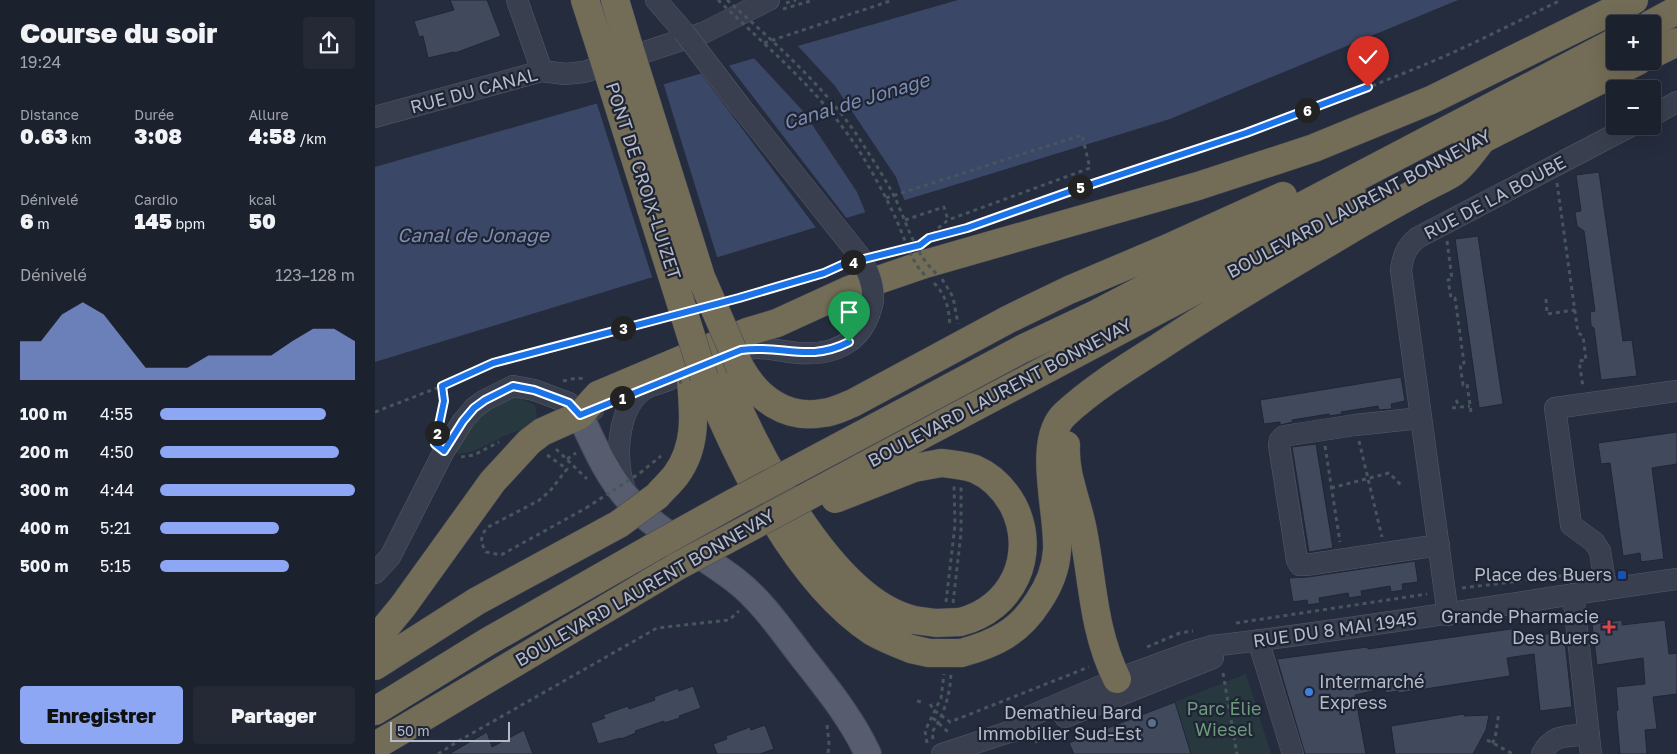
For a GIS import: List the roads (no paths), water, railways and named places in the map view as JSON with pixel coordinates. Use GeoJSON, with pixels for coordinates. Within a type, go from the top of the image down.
{"type":"FeatureCollection","features":[{"type":"Feature","properties":{"kind":"highway","name":"PONT DE CROIX-LUIZET"},"geometry":{"type":"LineString","coordinates":[[585,0],[603,53],[678,312],[681,336],[715,374]]}},
{"type":"Feature","properties":{"kind":"highway","name":"PONT DE CROIX-LUIZET"},"geometry":{"type":"LineString","coordinates":[[615,0],[701,277],[715,374]]}},
{"type":"Feature","properties":{"kind":"highway"},"geometry":{"type":"LineString","coordinates":[[375,640],[403,606],[493,481],[541,444],[542,432],[580,415],[598,395],[747,332],[777,322],[849,290],[925,264],[1206,183],[1314,148],[1475,80],[1634,0]]}},
{"type":"Feature","properties":{"kind":"highway"},"geometry":{"type":"LineString","coordinates":[[1661,19],[1677,10]]}},
{"type":"Feature","properties":{"kind":"highway"},"geometry":{"type":"LineString","coordinates":[[1661,50],[1677,42]]}},
{"type":"Feature","properties":{"kind":"highway","name":"BOULEVARD LAURENT BONNEVAY"},"geometry":{"type":"LineString","coordinates":[[375,711],[487,642],[733,502],[1022,349],[1096,314],[1606,47]]}},
{"type":"Feature","properties":{"kind":"highway","name":"BOULEVARD LAURENT BONNEVAY"},"geometry":{"type":"LineString","coordinates":[[375,746],[714,545],[1483,139],[1620,70]]}},
{"type":"Feature","properties":{"kind":"highway"},"geometry":{"type":"LineString","coordinates":[[715,374],[721,418],[763,502],[814,576],[829,594],[874,632],[911,649],[929,653],[952,663],[1009,634],[1022,623],[1047,588],[1055,567],[1057,545],[1057,523],[1050,459],[1051,442],[1058,421],[1083,397],[1217,309],[1378,213],[1455,171],[1483,139]]}},
{"type":"Feature","properties":{"kind":"highway"},"geometry":{"type":"LineString","coordinates":[[715,374],[754,389],[767,400],[784,409],[811,414],[835,410],[853,403],[1009,319],[1069,290],[1260,207],[1371,154],[1421,144]]}},
{"type":"Feature","properties":{"kind":"highway"},"geometry":{"type":"LineString","coordinates":[[375,666],[477,601],[624,513],[657,496],[684,462],[692,438],[694,408],[715,374]]}},
{"type":"Feature","properties":{"kind":"highway"},"geometry":{"type":"LineString","coordinates":[[714,545],[735,546],[797,516],[859,489],[913,468],[947,470],[959,464],[975,470],[997,484],[1005,492],[1013,506],[1023,533],[1023,547],[1021,565],[1009,589],[993,608],[973,619],[953,610],[936,623],[902,618],[894,614],[868,596],[832,562],[817,544],[782,492],[745,423],[715,374]]}},
{"type":"Feature","properties":{"kind":"highway"},"geometry":{"type":"LineString","coordinates":[[1083,397],[1067,435],[1065,456],[1083,530],[1097,624],[1108,660],[1110,680]]}},
{"type":"Feature","properties":{"kind":"main road"},"geometry":{"type":"LineString","coordinates":[[580,415],[611,478],[624,513],[656,525],[736,580],[764,607],[843,709],[868,754]]}},
{"type":"Feature","properties":{"kind":"street"},"geometry":{"type":"LineString","coordinates":[[517,0],[542,71]]}},
{"type":"Feature","properties":{"kind":"street"},"geometry":{"type":"LineString","coordinates":[[375,573],[390,557],[444,451],[463,421],[474,408],[485,400],[513,386],[534,390],[569,403],[580,415],[741,350],[771,348],[799,353],[813,353],[839,347],[859,334],[867,323],[873,301],[872,281],[858,254],[657,0]]}},
{"type":"Feature","properties":{"kind":"street","name":"RUE DU CANAL"},"geometry":{"type":"LineString","coordinates":[[375,117],[542,71],[565,74],[584,72],[703,33],[769,0]]}},
{"type":"Feature","properties":{"kind":"street"},"geometry":{"type":"LineString","coordinates":[[1661,111],[1677,102]]}},
{"type":"Feature","properties":{"kind":"street","name":"RUE DE LA BOUBE"},"geometry":{"type":"LineString","coordinates":[[1448,614],[1401,270],[1403,256],[1409,245],[1417,238],[1614,135]]}},
{"type":"Feature","properties":{"kind":"street"},"geometry":{"type":"LineString","coordinates":[[624,513],[619,462],[620,439],[624,419],[630,406],[643,390],[652,386]]}},
{"type":"Feature","properties":{"kind":"street"},"geometry":{"type":"LineString","coordinates":[[1606,589],[1600,551],[1594,542],[1571,525],[1555,408],[1677,390]]}},
{"type":"Feature","properties":{"kind":"street"},"geometry":{"type":"LineString","coordinates":[[1421,418],[1355,425],[1285,436],[1280,440],[1279,445],[1283,474],[1297,560],[1300,565],[1439,546]]}},
{"type":"Feature","properties":{"kind":"street","name":"RUE DU 8 MAI 1945"},"geometry":{"type":"LineString","coordinates":[[935,749],[1009,732],[1028,717],[1110,680],[1212,646],[1448,614],[1569,584],[1606,589],[1677,579]]}},
{"type":"Feature","properties":{"kind":"street"},"geometry":{"type":"LineString","coordinates":[[1542,754],[1549,742],[1557,738],[1590,744],[1569,584]]}},
{"type":"Feature","properties":{"kind":"street"},"geometry":{"type":"LineString","coordinates":[[1250,641],[1293,754]]}},
{"type":"Feature","properties":{"kind":"water","name":"Canal de Jonage"},"geometry":{"type":"Polygon","coordinates":[[[958,0],[1458,0],[1170,119],[375,362],[375,167],[958,0]]]}},
{"type":"Feature","properties":{"kind":"place","name":"Place des Buers"},"geometry":{"type":"Point","coordinates":[1622,575]}},
{"type":"Feature","properties":{"kind":"place","name":"Grande Pharmacie Des Buers"},"geometry":{"type":"Point","coordinates":[1609,627]}},
{"type":"Feature","properties":{"kind":"place","name":"Intermarché Express"},"geometry":{"type":"Point","coordinates":[1309,692]}},
{"type":"Feature","properties":{"kind":"place","name":"Demathieu Bard Immobilier Sud-Est"},"geometry":{"type":"Point","coordinates":[1152,723]}},
{"type":"Feature","properties":{"kind":"park label","name":"Parc Élie Wiesel"},"geometry":{"type":"Point","coordinates":[1224,720]}}]}
